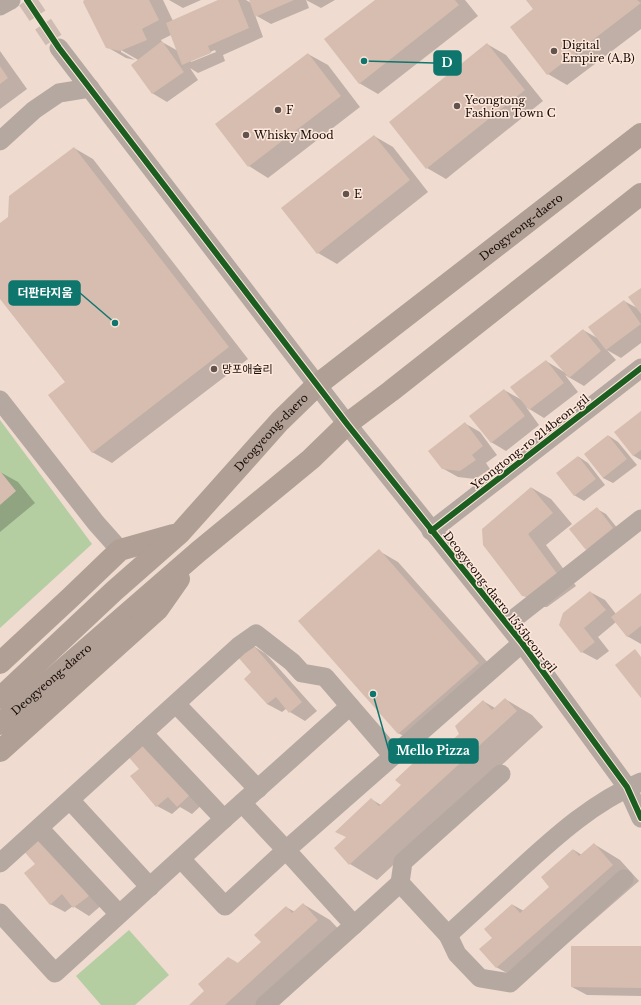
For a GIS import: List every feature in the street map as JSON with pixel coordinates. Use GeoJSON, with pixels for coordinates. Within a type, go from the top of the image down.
{"type":"FeatureCollection","features":[{"type":"Feature","properties":{"kind":"main road","name":"Deogyeong-daero"},"geometry":{"type":"LineString","coordinates":[[0,724],[11,696],[114,590],[180,533],[280,421],[317,385],[641,134]]}},
{"type":"Feature","properties":{"kind":"main road","name":"Deogyeong-daero"},"geometry":{"type":"LineString","coordinates":[[11,696],[198,552],[311,459],[347,424],[641,194]]}},
{"type":"Feature","properties":{"kind":"main road"},"geometry":{"type":"LineString","coordinates":[[0,663],[71,598],[120,550],[180,533]]}},
{"type":"Feature","properties":{"kind":"main road"},"geometry":{"type":"LineString","coordinates":[[0,751],[158,609],[198,552]]}},
{"type":"Feature","properties":{"kind":"street"},"geometry":{"type":"LineString","coordinates":[[0,6],[11,0]]}},
{"type":"Feature","properties":{"kind":"street","name":"Deogyeong-daero 1555beon-gil"},"geometry":{"type":"LineString","coordinates":[[59,48],[347,424],[634,784],[641,818]]}},
{"type":"Feature","properties":{"kind":"street"},"geometry":{"type":"LineString","coordinates":[[0,141],[34,110],[59,93],[90,88]]}},
{"type":"Feature","properties":{"kind":"street","name":"Yeongtong-ro 214beon-gil"},"geometry":{"type":"LineString","coordinates":[[431,531],[641,368]]}},
{"type":"Feature","properties":{"kind":"street"},"geometry":{"type":"LineString","coordinates":[[0,400],[96,523],[120,550]]}},
{"type":"Feature","properties":{"kind":"street"},"geometry":{"type":"LineString","coordinates":[[507,624],[641,519]]}},
{"type":"Feature","properties":{"kind":"street"},"geometry":{"type":"LineString","coordinates":[[0,863],[239,646],[256,634],[292,662],[302,673],[325,677],[393,756]]}},
{"type":"Feature","properties":{"kind":"street"},"geometry":{"type":"LineString","coordinates":[[181,859],[225,906],[286,850],[522,643]]}},
{"type":"Feature","properties":{"kind":"street"},"geometry":{"type":"LineString","coordinates":[[176,704],[258,789]]}},
{"type":"Feature","properties":{"kind":"street"},"geometry":{"type":"LineString","coordinates":[[0,913],[55,973],[350,706]]}},
{"type":"Feature","properties":{"kind":"street"},"geometry":{"type":"LineString","coordinates":[[143,733],[224,819]]}},
{"type":"Feature","properties":{"kind":"street"},"geometry":{"type":"LineString","coordinates":[[265,1005],[400,883],[403,862],[501,774]]}},
{"type":"Feature","properties":{"kind":"street"},"geometry":{"type":"LineString","coordinates":[[448,935],[547,844],[578,818],[634,784]]}},
{"type":"Feature","properties":{"kind":"street"},"geometry":{"type":"LineString","coordinates":[[70,800],[150,886]]}},
{"type":"Feature","properties":{"kind":"street"},"geometry":{"type":"LineString","coordinates":[[242,803],[354,925]]}},
{"type":"Feature","properties":{"kind":"street"},"geometry":{"type":"LineString","coordinates":[[39,828],[119,914]]}},
{"type":"Feature","properties":{"kind":"street"},"geometry":{"type":"LineString","coordinates":[[400,883],[448,935],[457,954],[480,978],[510,983],[624,879]]}},
{"type":"Feature","properties":{"kind":"green space"},"geometry":{"type":"Polygon","coordinates":[[[0,420],[92,544],[0,628],[0,420]]]}},
{"type":"Feature","properties":{"kind":"green space"},"geometry":{"type":"Polygon","coordinates":[[[129,930],[169,975],[135,1005],[101,1005],[76,976],[129,930]]]}},
{"type":"Feature","properties":{"kind":"building"},"geometry":{"type":"Polygon","coordinates":[[[84,0],[149,0],[159,20],[142,29],[147,40],[120,51],[106,48],[83,2],[84,0]]]}},
{"type":"Feature","properties":{"kind":"building"},"geometry":{"type":"Polygon","coordinates":[[[218,0],[238,0],[249,28],[208,46],[211,53],[182,65],[166,23],[218,0]]]}},
{"type":"Feature","properties":{"kind":"building"},"geometry":{"type":"Polygon","coordinates":[[[249,0],[294,0],[255,17],[249,0]]]}},
{"type":"Feature","properties":{"kind":"building"},"geometry":{"type":"Polygon","coordinates":[[[375,0],[455,0],[459,5],[359,84],[324,39],[375,0]]]}},
{"type":"Feature","properties":{"kind":"building","name":"Digital Empire (A,B)"},"geometry":{"type":"Polygon","coordinates":[[[526,0],[637,0],[641,3],[547,75],[510,27],[533,9],[526,0]]]}},
{"type":"Feature","properties":{"kind":"building"},"geometry":{"type":"Polygon","coordinates":[[[162,41],[184,72],[152,94],[131,65],[162,41]]]}},
{"type":"Feature","properties":{"kind":"building","name":"Yeongtong Fashion Town C"},"geometry":{"type":"Polygon","coordinates":[[[487,43],[525,90],[426,169],[389,122],[487,43]]]}},
{"type":"Feature","properties":{"kind":"building","name":"F"},"geometry":{"type":"Polygon","coordinates":[[[308,53],[341,96],[248,167],[215,124],[308,53]]]}},
{"type":"Feature","properties":{"kind":"building"},"geometry":{"type":"Polygon","coordinates":[[[0,66],[8,78],[0,84],[0,66]]]}},
{"type":"Feature","properties":{"kind":"building","name":"E"},"geometry":{"type":"Polygon","coordinates":[[[374,135],[410,180],[317,254],[281,208],[374,135]]]}},
{"type":"Feature","properties":{"kind":"building"},"geometry":{"type":"Polygon","coordinates":[[[74,147],[229,347],[92,453],[48,395],[65,382],[0,299],[0,223],[8,217],[9,196],[74,147]]]}},
{"type":"Feature","properties":{"kind":"building"},"geometry":{"type":"Polygon","coordinates":[[[641,288],[641,314],[628,297],[641,288]]]}},
{"type":"Feature","properties":{"kind":"building"},"geometry":{"type":"Polygon","coordinates":[[[624,300],[641,324],[606,350],[588,327],[624,300]]]}},
{"type":"Feature","properties":{"kind":"building"},"geometry":{"type":"Polygon","coordinates":[[[583,329],[601,351],[569,378],[550,356],[583,329]]]}},
{"type":"Feature","properties":{"kind":"building"},"geometry":{"type":"Polygon","coordinates":[[[546,360],[564,383],[529,410],[510,387],[546,360]]]}},
{"type":"Feature","properties":{"kind":"building"},"geometry":{"type":"Polygon","coordinates":[[[504,389],[525,416],[491,443],[469,416],[504,389]]]}},
{"type":"Feature","properties":{"kind":"building"},"geometry":{"type":"Polygon","coordinates":[[[641,411],[641,450],[633,456],[614,432],[641,411]]]}},
{"type":"Feature","properties":{"kind":"building"},"geometry":{"type":"Polygon","coordinates":[[[465,422],[483,446],[472,455],[476,460],[460,471],[442,469],[428,451],[465,422]]]}},
{"type":"Feature","properties":{"kind":"building"},"geometry":{"type":"Polygon","coordinates":[[[608,435],[627,459],[603,478],[584,454],[608,435]]]}},
{"type":"Feature","properties":{"kind":"building"},"geometry":{"type":"Polygon","coordinates":[[[578,456],[596,479],[574,496],[556,473],[578,456]]]}},
{"type":"Feature","properties":{"kind":"building"},"geometry":{"type":"Polygon","coordinates":[[[0,471],[16,491],[0,505],[0,471]]]}},
{"type":"Feature","properties":{"kind":"building"},"geometry":{"type":"Polygon","coordinates":[[[531,487],[553,513],[528,534],[558,575],[527,597],[522,596],[483,545],[482,529],[531,487]]]}},
{"type":"Feature","properties":{"kind":"building"},"geometry":{"type":"Polygon","coordinates":[[[597,507],[613,528],[586,550],[569,529],[597,507]]]}},
{"type":"Feature","properties":{"kind":"building"},"geometry":{"type":"Polygon","coordinates":[[[379,549],[479,663],[398,734],[298,621],[379,549]]]}},
{"type":"Feature","properties":{"kind":"building"},"geometry":{"type":"Polygon","coordinates":[[[590,591],[606,610],[584,628],[595,642],[581,653],[559,625],[563,613],[590,591]]]}},
{"type":"Feature","properties":{"kind":"building"},"geometry":{"type":"Polygon","coordinates":[[[641,593],[641,626],[627,637],[611,617],[641,593]]]}},
{"type":"Feature","properties":{"kind":"building"},"geometry":{"type":"Polygon","coordinates":[[[253,645],[302,702],[289,713],[276,697],[267,704],[244,679],[251,672],[237,656],[253,645]]]}},
{"type":"Feature","properties":{"kind":"building"},"geometry":{"type":"Polygon","coordinates":[[[635,649],[641,657],[641,698],[615,665],[635,649]]]}},
{"type":"Feature","properties":{"kind":"building"},"geometry":{"type":"Polygon","coordinates":[[[505,698],[517,711],[349,865],[334,848],[346,837],[335,832],[371,798],[379,806],[401,785],[395,780],[426,751],[435,756],[459,734],[455,726],[483,700],[492,710],[505,698]]]}},
{"type":"Feature","properties":{"kind":"building"},"geometry":{"type":"Polygon","coordinates":[[[144,739],[191,794],[177,807],[168,797],[156,807],[130,776],[139,769],[126,754],[144,739]]]}},
{"type":"Feature","properties":{"kind":"building"},"geometry":{"type":"Polygon","coordinates":[[[39,835],[89,896],[73,908],[62,894],[50,905],[24,873],[35,864],[22,849],[39,835]]]}},
{"type":"Feature","properties":{"kind":"building"},"geometry":{"type":"Polygon","coordinates":[[[594,843],[613,865],[496,968],[479,949],[492,938],[484,929],[512,904],[520,913],[549,887],[541,877],[573,849],[579,856],[594,843]]]}},
{"type":"Feature","properties":{"kind":"building"},"geometry":{"type":"Polygon","coordinates":[[[303,903],[318,920],[225,1005],[189,1005],[204,991],[198,984],[228,957],[238,963],[261,942],[254,935],[286,906],[292,913],[303,903]]]}},
{"type":"Feature","properties":{"kind":"building"},"geometry":{"type":"Polygon","coordinates":[[[571,946],[641,946],[641,988],[571,987],[571,946]]]}},
{"type":"Feature","properties":{"kind":"tunnel"},"geometry":{"type":"LineString","coordinates":[[27,0],[59,48]]}},
{"type":"Feature","properties":{"kind":"cycle path"},"geometry":{"type":"LineString","coordinates":[[27,0],[59,48],[347,424],[522,643],[627,787],[641,818]]}},
{"type":"Feature","properties":{"kind":"cycle path"},"geometry":{"type":"LineString","coordinates":[[431,531],[641,368]]}},
{"type":"Feature","properties":{"kind":"place","name":"Digital Empire (A,B)"},"geometry":{"type":"Point","coordinates":[554,51]}},
{"type":"Feature","properties":{"kind":"place","name":"D"},"geometry":{"type":"Point","coordinates":[364,61]}},
{"type":"Feature","properties":{"kind":"place","name":"Yeongtong Fashion Town C"},"geometry":{"type":"Point","coordinates":[457,106]}},
{"type":"Feature","properties":{"kind":"place","name":"F"},"geometry":{"type":"Point","coordinates":[278,110]}},
{"type":"Feature","properties":{"kind":"place","name":"Whisky Mood"},"geometry":{"type":"Point","coordinates":[246,135]}},
{"type":"Feature","properties":{"kind":"place","name":"E"},"geometry":{"type":"Point","coordinates":[346,194]}},
{"type":"Feature","properties":{"kind":"place","name":"더판타지움"},"geometry":{"type":"Point","coordinates":[115,323]}},
{"type":"Feature","properties":{"kind":"place","name":"망포애슐리"},"geometry":{"type":"Point","coordinates":[214,369]}},
{"type":"Feature","properties":{"kind":"place","name":"Mello Pizza"},"geometry":{"type":"Point","coordinates":[373,694]}}]}
